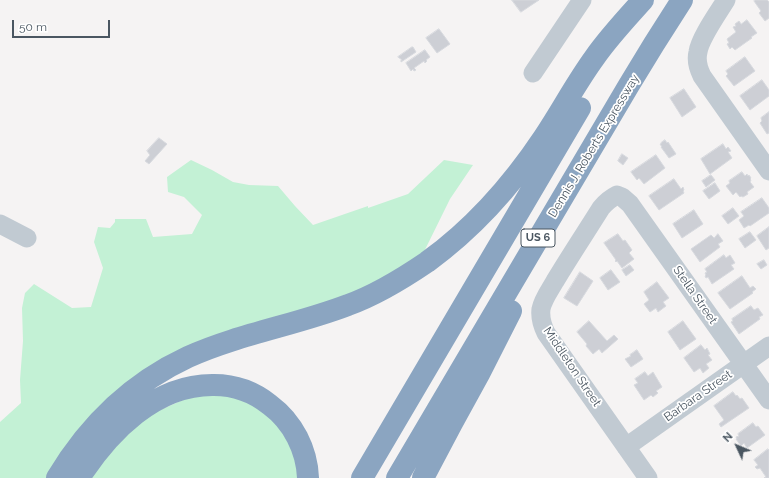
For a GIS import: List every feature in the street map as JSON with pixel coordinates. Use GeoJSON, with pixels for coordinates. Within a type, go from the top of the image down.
{"type":"FeatureCollection","features":[{"type":"Feature","properties":{"kind":"highway"},"geometry":{"type":"LineString","coordinates":[[57,478],[80,443],[108,412],[141,385],[172,365],[188,357],[220,345],[363,299],[398,281],[443,249],[491,206],[520,172],[546,135],[595,56],[643,0]]}},
{"type":"Feature","properties":{"kind":"highway","name":"US 6"},"geometry":{"type":"LineString","coordinates":[[362,478],[608,60],[647,0]]}},
{"type":"Feature","properties":{"kind":"highway","name":"Dennis J. Roberts Expressway"},"geometry":{"type":"LineString","coordinates":[[397,478],[605,126],[682,0]]}},
{"type":"Feature","properties":{"kind":"highway"},"geometry":{"type":"LineString","coordinates":[[423,478],[479,374],[605,126]]}},
{"type":"Feature","properties":{"kind":"highway"},"geometry":{"type":"LineString","coordinates":[[80,478],[96,454],[108,440],[136,414],[154,402],[183,388],[207,385],[231,387],[254,394],[264,400],[284,417],[298,437],[306,459],[308,478]]}},
{"type":"Feature","properties":{"kind":"street"},"geometry":{"type":"LineString","coordinates":[[533,73],[582,0]]}},
{"type":"Feature","properties":{"kind":"street"},"geometry":{"type":"LineString","coordinates":[[726,0],[701,41],[697,53],[698,65],[702,76],[769,171]]}},
{"type":"Feature","properties":{"kind":"street","name":"Stella Street"},"geometry":{"type":"LineString","coordinates":[[617,195],[627,200],[634,209],[769,400]]}},
{"type":"Feature","properties":{"kind":"street","name":"Middleton Street"},"geometry":{"type":"LineString","coordinates":[[617,195],[606,202],[593,220],[545,299],[541,310],[541,316],[546,333],[648,478]]}},
{"type":"Feature","properties":{"kind":"street"},"geometry":{"type":"LineString","coordinates":[[0,224],[27,238]]}},
{"type":"Feature","properties":{"kind":"street","name":"Barbara Street"},"geometry":{"type":"LineString","coordinates":[[626,447],[769,346]]}},
{"type":"Feature","properties":{"kind":"green space"},"geometry":{"type":"Polygon","coordinates":[[[191,160],[233,182],[249,185],[278,186],[313,225],[408,194],[444,160],[473,165],[450,199],[414,272],[172,365],[61,478],[0,478],[0,422],[21,403],[20,380],[23,341],[22,308],[25,293],[34,284],[72,308],[91,307],[103,268],[94,242],[98,227],[110,228],[115,222],[115,219],[146,219],[153,237],[192,234],[202,215],[184,197],[168,192],[167,177],[191,160]]]}},
{"type":"Feature","properties":{"kind":"green space"},"geometry":{"type":"Polygon","coordinates":[[[210,388],[264,403],[311,478],[84,478],[133,422],[210,388]]]}},
{"type":"Feature","properties":{"kind":"building"},"geometry":{"type":"Polygon","coordinates":[[[512,0],[539,0],[521,12],[512,0]]]}},
{"type":"Feature","properties":{"kind":"building"},"geometry":{"type":"Polygon","coordinates":[[[767,0],[769,2],[769,18],[765,21],[759,13],[761,11],[754,1],[767,0]]]}},
{"type":"Feature","properties":{"kind":"building"},"geometry":{"type":"Polygon","coordinates":[[[747,20],[757,33],[735,50],[732,47],[730,49],[727,44],[729,43],[727,39],[736,32],[733,27],[736,26],[735,24],[739,21],[741,24],[747,20]]]}},
{"type":"Feature","properties":{"kind":"building"},"geometry":{"type":"Polygon","coordinates":[[[439,29],[450,44],[437,53],[426,38],[439,29]]]}},
{"type":"Feature","properties":{"kind":"building"},"geometry":{"type":"Polygon","coordinates":[[[412,47],[416,52],[401,62],[402,60],[398,57],[412,47]]]}},
{"type":"Feature","properties":{"kind":"building"},"geometry":{"type":"Polygon","coordinates":[[[425,50],[430,57],[425,63],[424,61],[414,68],[416,70],[414,71],[413,69],[411,71],[406,63],[425,50]]]}},
{"type":"Feature","properties":{"kind":"building"},"geometry":{"type":"Polygon","coordinates":[[[745,57],[755,71],[734,86],[726,76],[728,74],[726,71],[745,57]]]}},
{"type":"Feature","properties":{"kind":"building"},"geometry":{"type":"Polygon","coordinates":[[[762,80],[769,90],[769,96],[750,110],[740,96],[762,80]]]}},
{"type":"Feature","properties":{"kind":"building"},"geometry":{"type":"Polygon","coordinates":[[[684,89],[696,107],[682,117],[670,98],[684,89]]]}},
{"type":"Feature","properties":{"kind":"building"},"geometry":{"type":"Polygon","coordinates":[[[769,112],[769,133],[767,134],[760,123],[762,121],[761,118],[769,112]]]}},
{"type":"Feature","properties":{"kind":"building"},"geometry":{"type":"Polygon","coordinates":[[[159,138],[167,144],[149,164],[145,161],[150,155],[147,151],[159,138]]]}},
{"type":"Feature","properties":{"kind":"building"},"geometry":{"type":"Polygon","coordinates":[[[665,140],[676,154],[669,158],[660,144],[665,140]]]}},
{"type":"Feature","properties":{"kind":"building"},"geometry":{"type":"Polygon","coordinates":[[[723,144],[726,149],[728,147],[731,151],[728,152],[732,158],[710,174],[701,159],[723,144]]]}},
{"type":"Feature","properties":{"kind":"building"},"geometry":{"type":"Polygon","coordinates":[[[622,154],[628,158],[623,165],[618,161],[622,154]]]}},
{"type":"Feature","properties":{"kind":"building"},"geometry":{"type":"Polygon","coordinates":[[[656,155],[665,168],[644,184],[639,178],[637,180],[631,172],[656,155]]]}},
{"type":"Feature","properties":{"kind":"building"},"geometry":{"type":"Polygon","coordinates":[[[742,172],[745,176],[747,174],[748,176],[749,175],[751,178],[750,182],[754,187],[747,192],[748,194],[740,197],[736,192],[733,195],[726,186],[730,183],[729,181],[742,172]]]}},
{"type":"Feature","properties":{"kind":"building"},"geometry":{"type":"Polygon","coordinates":[[[711,175],[715,180],[706,187],[702,181],[711,175]]]}},
{"type":"Feature","properties":{"kind":"building"},"geometry":{"type":"Polygon","coordinates":[[[674,179],[681,189],[683,187],[684,193],[659,210],[649,196],[674,179]]]}},
{"type":"Feature","properties":{"kind":"building"},"geometry":{"type":"Polygon","coordinates":[[[715,183],[720,191],[709,199],[703,191],[715,183]]]}},
{"type":"Feature","properties":{"kind":"building"},"geometry":{"type":"Polygon","coordinates":[[[762,198],[769,208],[769,213],[750,226],[749,225],[744,228],[739,220],[744,216],[741,212],[762,198]]]}},
{"type":"Feature","properties":{"kind":"building"},"geometry":{"type":"Polygon","coordinates":[[[733,208],[739,216],[728,224],[722,216],[733,208]]]}},
{"type":"Feature","properties":{"kind":"building"},"geometry":{"type":"Polygon","coordinates":[[[694,210],[703,224],[682,238],[673,224],[694,210]]]}},
{"type":"Feature","properties":{"kind":"building"},"geometry":{"type":"Polygon","coordinates":[[[769,227],[769,248],[766,250],[757,236],[769,227]]]}},
{"type":"Feature","properties":{"kind":"building"},"geometry":{"type":"Polygon","coordinates":[[[750,232],[756,240],[745,248],[739,239],[750,232]]]}},
{"type":"Feature","properties":{"kind":"building"},"geometry":{"type":"Polygon","coordinates":[[[618,234],[623,241],[625,240],[632,250],[629,253],[634,259],[622,268],[617,261],[615,261],[616,260],[604,243],[618,234]]]}},
{"type":"Feature","properties":{"kind":"building"},"geometry":{"type":"Polygon","coordinates":[[[718,234],[723,241],[718,244],[720,247],[700,262],[691,249],[711,235],[714,238],[718,234]]]}},
{"type":"Feature","properties":{"kind":"building"},"geometry":{"type":"Polygon","coordinates":[[[724,255],[726,258],[730,255],[735,263],[731,265],[734,269],[712,284],[708,277],[706,278],[705,276],[705,273],[707,272],[705,269],[724,255]]]}},
{"type":"Feature","properties":{"kind":"building"},"geometry":{"type":"Polygon","coordinates":[[[764,260],[767,265],[761,269],[757,264],[764,260]]]}},
{"type":"Feature","properties":{"kind":"building"},"geometry":{"type":"Polygon","coordinates":[[[630,265],[634,270],[626,276],[622,270],[630,265]]]}},
{"type":"Feature","properties":{"kind":"building"},"geometry":{"type":"Polygon","coordinates":[[[611,270],[620,282],[608,290],[600,278],[611,270]]]}},
{"type":"Feature","properties":{"kind":"building"},"geometry":{"type":"Polygon","coordinates":[[[580,272],[593,281],[577,306],[564,298],[580,272]]]}},
{"type":"Feature","properties":{"kind":"building"},"geometry":{"type":"Polygon","coordinates":[[[742,276],[750,288],[753,286],[756,289],[752,292],[753,293],[730,309],[718,293],[742,276]]]}},
{"type":"Feature","properties":{"kind":"building"},"geometry":{"type":"Polygon","coordinates":[[[657,282],[669,298],[663,302],[666,306],[658,312],[656,308],[650,312],[644,304],[649,300],[644,292],[657,282]]]}},
{"type":"Feature","properties":{"kind":"building"},"geometry":{"type":"Polygon","coordinates":[[[751,306],[754,310],[758,308],[763,315],[759,317],[760,319],[739,334],[731,322],[733,321],[732,319],[751,306]]]}},
{"type":"Feature","properties":{"kind":"building"},"geometry":{"type":"Polygon","coordinates":[[[589,321],[607,341],[614,335],[618,339],[602,353],[599,349],[593,354],[577,332],[589,321]]]}},
{"type":"Feature","properties":{"kind":"building"},"geometry":{"type":"Polygon","coordinates":[[[683,321],[696,339],[680,350],[668,332],[683,321]]]}},
{"type":"Feature","properties":{"kind":"building"},"geometry":{"type":"Polygon","coordinates":[[[701,345],[705,350],[707,348],[710,354],[708,355],[712,360],[706,364],[709,368],[703,373],[700,368],[694,372],[684,358],[701,345]]]}},
{"type":"Feature","properties":{"kind":"building"},"geometry":{"type":"Polygon","coordinates":[[[637,350],[643,359],[631,367],[625,359],[637,350]]]}},
{"type":"Feature","properties":{"kind":"building"},"geometry":{"type":"Polygon","coordinates":[[[645,372],[648,376],[653,372],[662,387],[656,391],[658,393],[653,397],[651,395],[644,400],[634,385],[638,383],[635,379],[645,372]]]}},
{"type":"Feature","properties":{"kind":"building"},"geometry":{"type":"Polygon","coordinates":[[[733,392],[740,399],[742,398],[749,408],[721,427],[719,424],[724,420],[714,406],[733,392]]]}},
{"type":"Feature","properties":{"kind":"building"},"geometry":{"type":"Polygon","coordinates":[[[753,423],[756,427],[758,426],[765,435],[747,448],[744,443],[741,446],[736,437],[753,423]]]}},
{"type":"Feature","properties":{"kind":"building"},"geometry":{"type":"Polygon","coordinates":[[[768,449],[769,478],[764,478],[766,477],[760,468],[757,469],[755,467],[758,465],[754,460],[768,449]]]}}]}
